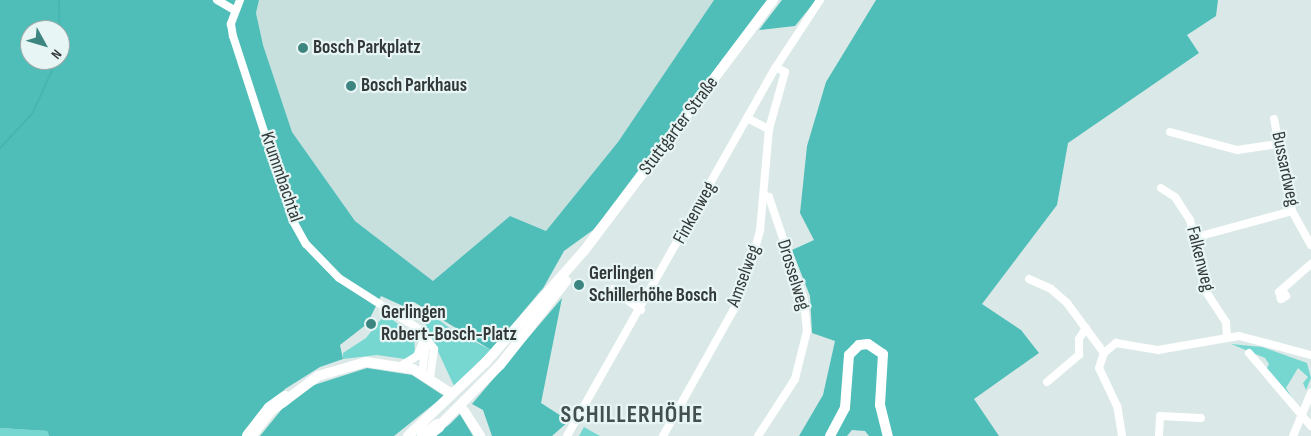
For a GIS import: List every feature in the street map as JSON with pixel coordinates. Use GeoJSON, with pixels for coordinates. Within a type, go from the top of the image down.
{"type":"FeatureCollection","features":[{"type":"Feature","properties":{"kind":"highway"},"geometry":{"type":"LineString","coordinates":[[249,436],[270,408],[285,398]]}},
{"type":"Feature","properties":{"kind":"highway"},"geometry":{"type":"LineString","coordinates":[[424,436],[438,427]]}},
{"type":"Feature","properties":{"kind":"main road","name":"Stuttgarter Straße"},"geometry":{"type":"LineString","coordinates":[[438,427],[477,389],[584,251],[773,0]]}},
{"type":"Feature","properties":{"kind":"main road","name":"Stuttgarter Straße"},"geometry":{"type":"LineString","coordinates":[[408,436],[530,320]]}},
{"type":"Feature","properties":{"kind":"main road"},"geometry":{"type":"LineString","coordinates":[[830,436],[845,408],[849,355],[859,345],[868,344],[883,354],[880,405],[888,436]]}},
{"type":"Feature","properties":{"kind":"main road"},"geometry":{"type":"LineString","coordinates":[[257,436],[285,398],[338,368],[366,362],[401,366],[426,375],[448,392]]}},
{"type":"Feature","properties":{"kind":"main road"},"geometry":{"type":"LineString","coordinates":[[464,411],[480,436]]}},
{"type":"Feature","properties":{"kind":"street"},"geometry":{"type":"LineString","coordinates":[[217,0],[234,10],[240,0]]}},
{"type":"Feature","properties":{"kind":"street"},"geometry":{"type":"LineString","coordinates":[[776,67],[820,0]]}},
{"type":"Feature","properties":{"kind":"street","name":"Krummbachtal"},"geometry":{"type":"LineString","coordinates":[[234,10],[233,36],[293,221],[306,244],[338,278],[405,317],[425,338]]}},
{"type":"Feature","properties":{"kind":"street","name":"Finkenweg"},"geometry":{"type":"LineString","coordinates":[[567,436],[641,310],[776,67]]}},
{"type":"Feature","properties":{"kind":"street","name":"Amselweg"},"geometry":{"type":"LineString","coordinates":[[663,436],[734,308],[758,239],[770,129],[784,72],[776,67]]}},
{"type":"Feature","properties":{"kind":"street"},"geometry":{"type":"LineString","coordinates":[[747,118],[770,129]]}},
{"type":"Feature","properties":{"kind":"street","name":"Bussardweg"},"geometry":{"type":"LineString","coordinates":[[1274,118],[1292,211],[1311,245]]}},
{"type":"Feature","properties":{"kind":"street"},"geometry":{"type":"LineString","coordinates":[[1170,132],[1237,150],[1278,144]]}},
{"type":"Feature","properties":{"kind":"street","name":"Falkenweg"},"geometry":{"type":"LineString","coordinates":[[1161,188],[1180,202],[1197,237],[1205,290],[1226,322],[1227,337]]}},
{"type":"Feature","properties":{"kind":"street","name":"Drosselweg"},"geometry":{"type":"LineString","coordinates":[[758,436],[795,379],[806,331],[804,300],[768,197],[764,196]]}},
{"type":"Feature","properties":{"kind":"street"},"geometry":{"type":"LineString","coordinates":[[1197,237],[1292,211]]}},
{"type":"Feature","properties":{"kind":"street"},"geometry":{"type":"LineString","coordinates":[[1283,291],[1311,264]]}},
{"type":"Feature","properties":{"kind":"street"},"geometry":{"type":"LineString","coordinates":[[1029,279],[1057,294],[1104,352]]}},
{"type":"Feature","properties":{"kind":"street"},"geometry":{"type":"LineString","coordinates":[[613,289],[641,310]]}},
{"type":"Feature","properties":{"kind":"street"},"geometry":{"type":"LineString","coordinates":[[1046,382],[1080,355],[1078,338],[1086,328]]}},
{"type":"Feature","properties":{"kind":"street"},"geometry":{"type":"LineString","coordinates":[[1122,436],[1117,406],[1099,368],[1104,352],[1121,342],[1158,350],[1227,337],[1266,341],[1311,355]]}},
{"type":"Feature","properties":{"kind":"street"},"geometry":{"type":"LineString","coordinates":[[401,366],[417,356],[425,338]]}},
{"type":"Feature","properties":{"kind":"street"},"geometry":{"type":"LineString","coordinates":[[425,338],[426,375]]}},
{"type":"Feature","properties":{"kind":"street"},"geometry":{"type":"LineString","coordinates":[[1249,353],[1300,418],[1311,426]]}},
{"type":"Feature","properties":{"kind":"street"},"geometry":{"type":"LineString","coordinates":[[1293,436],[1311,393]]}},
{"type":"Feature","properties":{"kind":"street"},"geometry":{"type":"LineString","coordinates":[[1159,436],[1160,416],[1201,418]]}},
{"type":"Feature","properties":{"kind":"shaded area"},"geometry":{"type":"Polygon","coordinates":[[[0,0],[259,0],[256,13],[263,45],[292,132],[355,221],[433,281],[510,216],[546,231],[618,142],[714,0],[768,0],[623,194],[593,230],[564,251],[541,292],[543,288],[491,350],[414,302],[403,306],[381,296],[367,324],[340,345],[343,359],[320,367],[285,389],[245,436],[49,436],[47,431],[0,428],[0,0]]]}},
{"type":"Feature","properties":{"kind":"shaded area"},"geometry":{"type":"Polygon","coordinates":[[[259,0],[714,0],[618,142],[546,231],[510,216],[433,281],[355,221],[292,132],[263,45],[256,13],[259,0]]]}},
{"type":"Feature","properties":{"kind":"shaded area"},"geometry":{"type":"Polygon","coordinates":[[[782,0],[816,0],[795,26],[759,30],[782,0]]]}},
{"type":"Feature","properties":{"kind":"shaded area"},"geometry":{"type":"Polygon","coordinates":[[[876,0],[1218,0],[1216,16],[1187,35],[1199,53],[1068,143],[1057,205],[982,304],[1021,330],[1039,353],[974,399],[999,436],[869,436],[865,431],[852,430],[847,436],[799,436],[823,395],[835,341],[812,333],[810,296],[792,250],[814,240],[800,213],[807,146],[826,82],[876,0]]]}},
{"type":"Feature","properties":{"kind":"shaded area"},"geometry":{"type":"Polygon","coordinates":[[[562,298],[541,403],[569,421],[552,436],[492,436],[483,410],[472,404],[562,298]]]}},
{"type":"Feature","properties":{"kind":"shaded area"},"geometry":{"type":"Polygon","coordinates":[[[424,308],[452,330],[491,350],[454,386],[424,321],[424,308]]]}},
{"type":"Feature","properties":{"kind":"shaded area"},"geometry":{"type":"Polygon","coordinates":[[[385,314],[414,336],[415,353],[405,359],[377,355],[343,359],[343,353],[366,338],[385,314]]]}},
{"type":"Feature","properties":{"kind":"shaded area"},"geometry":{"type":"Polygon","coordinates":[[[1231,344],[1262,347],[1307,363],[1311,378],[1306,390],[1303,383],[1308,377],[1298,368],[1286,388],[1294,401],[1266,370],[1269,364],[1265,358],[1231,344]]]}},
{"type":"Feature","properties":{"kind":"shaded area"},"geometry":{"type":"Polygon","coordinates":[[[367,368],[412,375],[444,396],[394,436],[260,436],[282,409],[311,386],[367,368]]]}},
{"type":"Feature","properties":{"kind":"shaded area"},"geometry":{"type":"Polygon","coordinates":[[[460,414],[473,436],[435,436],[450,424],[460,414]]]}},
{"type":"Feature","properties":{"kind":"shaded area"},"geometry":{"type":"Polygon","coordinates":[[[584,427],[600,436],[579,436],[584,427]]]}},
{"type":"Feature","properties":{"kind":"shaded area"},"geometry":{"type":"Polygon","coordinates":[[[0,428],[47,431],[49,436],[0,436],[0,428]]]}},
{"type":"Feature","properties":{"kind":"waterway"},"geometry":{"type":"LineString","coordinates":[[59,0],[59,20]]}},
{"type":"Feature","properties":{"kind":"waterway"},"geometry":{"type":"LineString","coordinates":[[0,148],[32,114],[52,70]]}},
{"type":"Feature","properties":{"kind":"place","name":"Bosch Parkplatz"},"geometry":{"type":"Point","coordinates":[303,48]}},
{"type":"Feature","properties":{"kind":"place","name":"Bosch Parkhaus"},"geometry":{"type":"Point","coordinates":[351,86]}},
{"type":"Feature","properties":{"kind":"place","name":"Gerlingen Schillerhöhe Bosch"},"geometry":{"type":"Point","coordinates":[579,285]}},
{"type":"Feature","properties":{"kind":"place","name":"Gerlingen Robert-Bosch-Platz"},"geometry":{"type":"Point","coordinates":[371,324]}},
{"type":"Feature","properties":{"kind":"district","name":"SCHILLERHÖHE"},"geometry":{"type":"Point","coordinates":[632,415]}}]}
